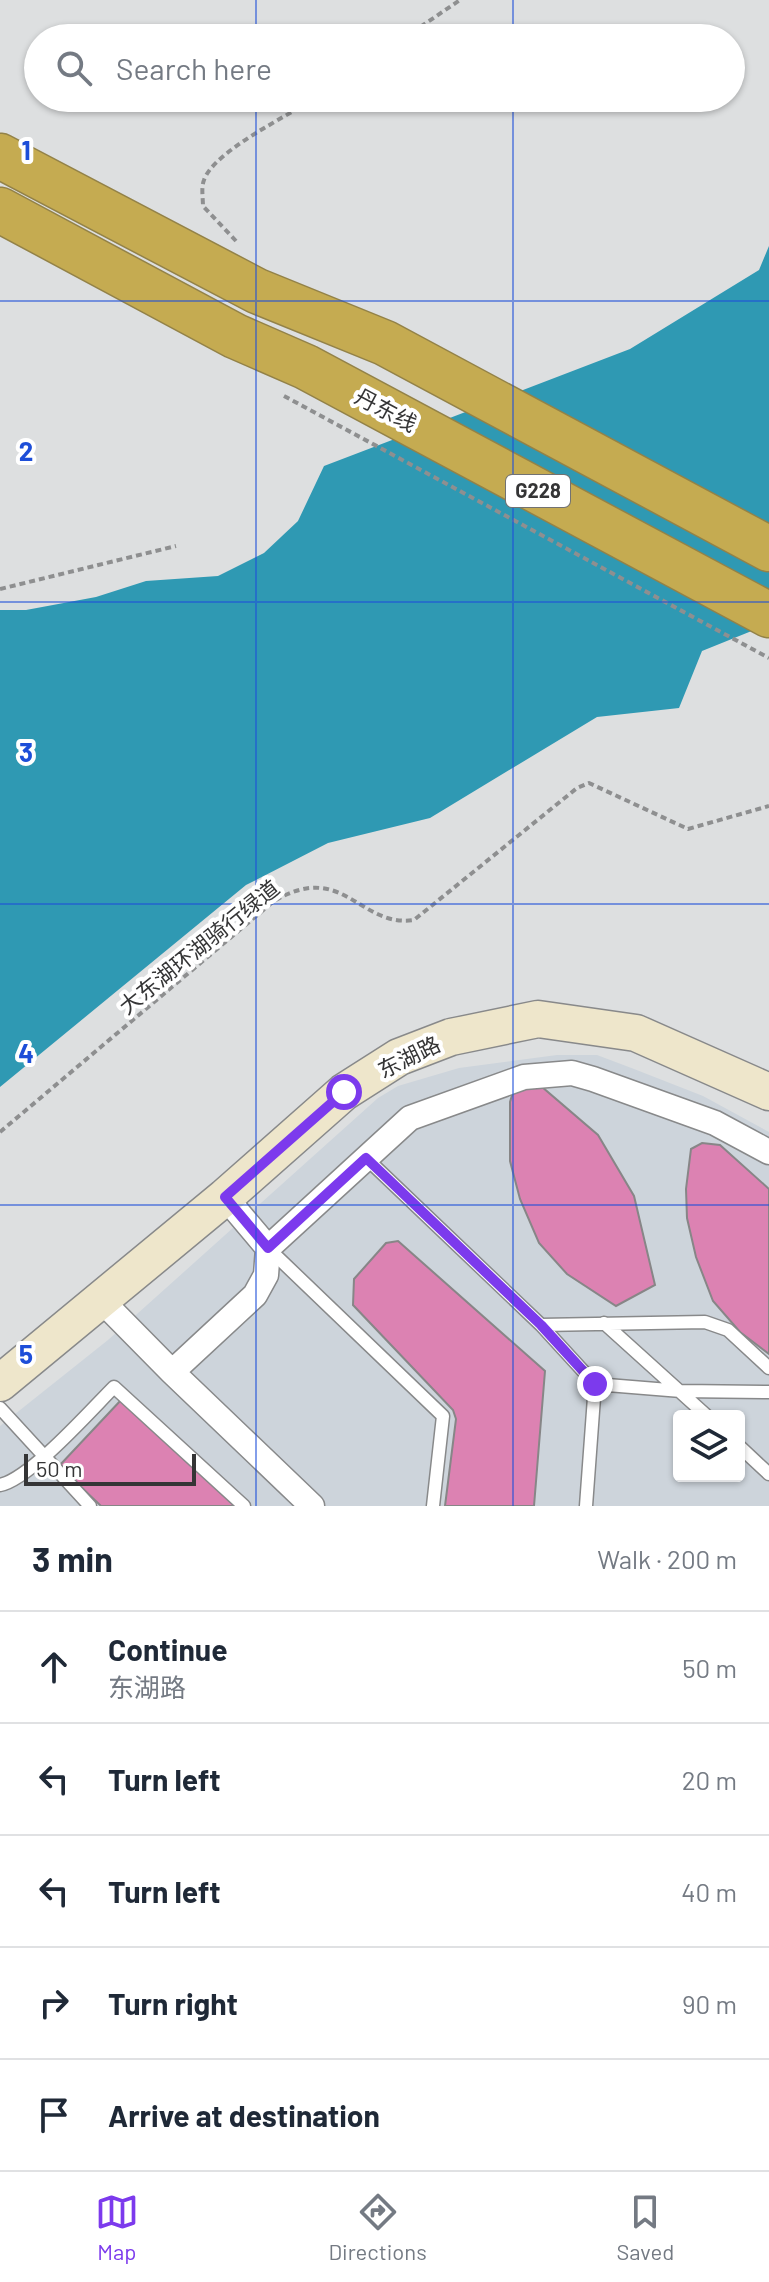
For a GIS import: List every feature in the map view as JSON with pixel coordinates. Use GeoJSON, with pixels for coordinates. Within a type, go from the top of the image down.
{"type":"FeatureCollection","features":[{"type":"Feature","properties":{"kind":"highway","name":"G228"},"geometry":{"type":"LineString","coordinates":[[0,156],[257,291],[385,343],[769,549]]}},
{"type":"Feature","properties":{"kind":"highway","name":"丹东线"},"geometry":{"type":"LineString","coordinates":[[0,210],[235,336],[289,378],[757,630]]}},
{"type":"Feature","properties":{"kind":"street","name":"东湖路"},"geometry":{"type":"LineString","coordinates":[[0,1383],[225,1197],[344,1092],[399,1057],[451,1037],[538,1019],[636,1033],[769,1092]]}},
{"type":"Feature","properties":{"kind":"street"},"geometry":{"type":"LineString","coordinates":[[172,1372],[255,1295],[266,1275],[268,1248],[410,1118],[503,1082],[562,1073],[593,1079],[715,1123],[769,1152]]}},
{"type":"Feature","properties":{"kind":"street"},"geometry":{"type":"LineString","coordinates":[[225,1197],[268,1248]]}},
{"type":"Feature","properties":{"kind":"street"},"geometry":{"type":"LineString","coordinates":[[100,1299],[312,1506]]}},
{"type":"Feature","properties":{"kind":"lane"},"geometry":{"type":"LineString","coordinates":[[366,1158],[541,1325],[595,1384],[681,1391],[769,1392]]}},
{"type":"Feature","properties":{"kind":"lane"},"geometry":{"type":"LineString","coordinates":[[268,1248],[443,1416],[433,1506]]}},
{"type":"Feature","properties":{"kind":"lane"},"geometry":{"type":"LineString","coordinates":[[541,1325],[705,1322],[728,1330],[769,1368]]}},
{"type":"Feature","properties":{"kind":"lane"},"geometry":{"type":"LineString","coordinates":[[604,1323],[701,1410]]}},
{"type":"Feature","properties":{"kind":"lane"},"geometry":{"type":"LineString","coordinates":[[586,1506],[595,1384]]}},
{"type":"Feature","properties":{"kind":"lane"},"geometry":{"type":"LineString","coordinates":[[0,1485],[8,1484],[45,1455],[114,1387],[244,1506]]}},
{"type":"Feature","properties":{"kind":"lane"},"geometry":{"type":"LineString","coordinates":[[0,1408],[90,1506]]}},
{"type":"Feature","properties":{"kind":"lane"},"geometry":{"type":"LineString","coordinates":[[745,1452],[769,1474]]}},
{"type":"Feature","properties":{"kind":"path"},"geometry":{"type":"LineString","coordinates":[[425,24],[460,0]]}},
{"type":"Feature","properties":{"kind":"path"},"geometry":{"type":"LineString","coordinates":[[241,246],[203,206],[204,180],[217,163],[239,145],[293,112]]}},
{"type":"Feature","properties":{"kind":"path"},"geometry":{"type":"LineString","coordinates":[[289,378],[757,630],[769,658]]}},
{"type":"Feature","properties":{"kind":"path"},"geometry":{"type":"LineString","coordinates":[[0,589],[176,546]]}},
{"type":"Feature","properties":{"kind":"path","name":"大东湖环湖骑行绿道"},"geometry":{"type":"LineString","coordinates":[[0,1132],[274,901],[291,892],[310,886],[334,889],[398,922],[414,920],[577,788],[589,783],[688,829],[769,806]]}},
{"type":"Feature","properties":{"kind":"shaded area"},"geometry":{"type":"Polygon","coordinates":[[[557,1055],[597,1055],[703,1096],[769,1132],[769,1506],[0,1506],[0,1426],[108,1340],[378,1098],[398,1086],[459,1068],[557,1055]]]}},
{"type":"Feature","properties":{"kind":"water"},"geometry":{"type":"Polygon","coordinates":[[[769,246],[769,624],[702,651],[679,708],[597,717],[430,818],[328,843],[246,885],[0,1087],[0,610],[26,610],[96,597],[146,581],[218,576],[264,553],[298,521],[324,466],[630,349],[759,270],[769,246]]]}},
{"type":"Feature","properties":{"kind":"building"},"geometry":{"type":"Polygon","coordinates":[[[535,1085],[542,1087],[598,1135],[634,1196],[655,1285],[616,1306],[567,1274],[539,1243],[520,1199],[510,1161],[510,1102],[513,1092],[535,1085]]]}},
{"type":"Feature","properties":{"kind":"building"},"geometry":{"type":"Polygon","coordinates":[[[702,1143],[720,1145],[769,1189],[769,1354],[740,1332],[713,1301],[696,1257],[687,1218],[686,1189],[691,1149],[702,1143]]]}},
{"type":"Feature","properties":{"kind":"building"},"geometry":{"type":"Polygon","coordinates":[[[398,1241],[545,1371],[534,1506],[445,1506],[456,1419],[453,1410],[353,1305],[354,1279],[386,1243],[398,1241]]]}},
{"type":"Feature","properties":{"kind":"building"},"geometry":{"type":"Polygon","coordinates":[[[122,1399],[235,1506],[101,1506],[59,1466],[122,1399]]]}},
{"type":"Feature","properties":{"kind":"route"},"geometry":{"type":"LineString","coordinates":[[344,1092],[225,1197],[268,1248],[366,1158],[541,1325],[595,1384]]}}]}
